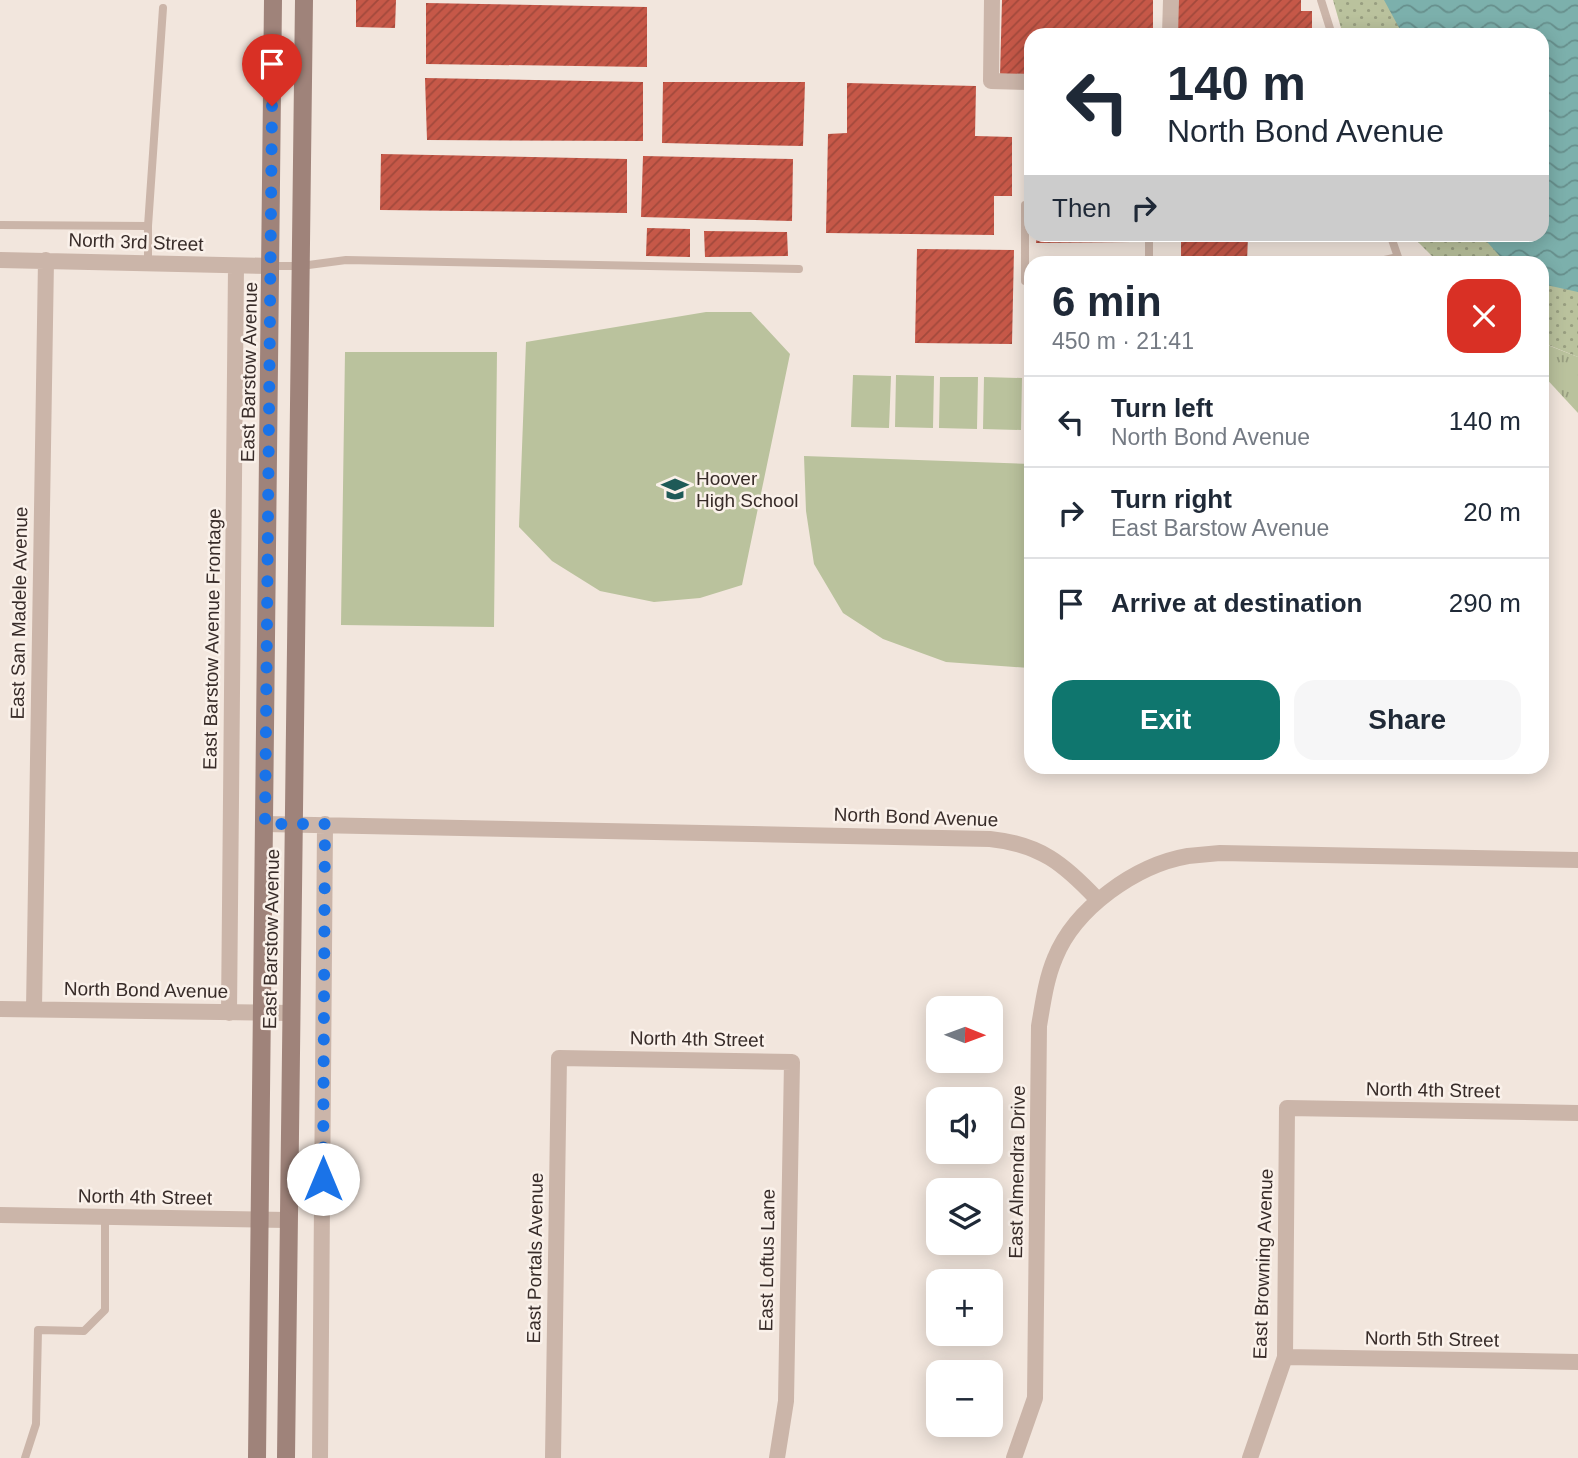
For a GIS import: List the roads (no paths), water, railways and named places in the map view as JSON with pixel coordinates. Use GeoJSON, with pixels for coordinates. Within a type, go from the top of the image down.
{"type":"FeatureCollection","features":[{"type":"Feature","properties":{"kind":"main road","name":"East Barstow Avenue"},"geometry":{"type":"LineString","coordinates":[[257,1458],[273,0]]}},
{"type":"Feature","properties":{"kind":"main road","name":"East Barstow Avenue"},"geometry":{"type":"LineString","coordinates":[[286,1458],[304,0]]}},
{"type":"Feature","properties":{"kind":"street"},"geometry":{"type":"LineString","coordinates":[[992,0],[991,81],[1024,82]]}},
{"type":"Feature","properties":{"kind":"street"},"geometry":{"type":"LineString","coordinates":[[1170,28],[1171,0]]}},
{"type":"Feature","properties":{"kind":"street","name":"North 3rd Street"},"geometry":{"type":"LineString","coordinates":[[0,260],[271,266]]}},
{"type":"Feature","properties":{"kind":"street","name":"East San Madele Avenue"},"geometry":{"type":"LineString","coordinates":[[34,1009],[46,260]]}},
{"type":"Feature","properties":{"kind":"street","name":"East Barstow Avenue Frontage"},"geometry":{"type":"LineString","coordinates":[[229,1013],[236,266]]}},
{"type":"Feature","properties":{"kind":"street","name":"North Bond Avenue"},"geometry":{"type":"LineString","coordinates":[[265,824],[1014,841],[1040,850],[1062,864],[1097,899]]}},
{"type":"Feature","properties":{"kind":"street"},"geometry":{"type":"LineString","coordinates":[[320,1458],[325,824]]}},
{"type":"Feature","properties":{"kind":"street"},"geometry":{"type":"LineString","coordinates":[[1097,899],[1158,866],[1186,856],[1220,853],[1578,860]]}},
{"type":"Feature","properties":{"kind":"street","name":"East Almendra Drive"},"geometry":{"type":"LineString","coordinates":[[1014,1458],[1035,1398],[1039,1026],[1046,984],[1055,956],[1097,899]]}},
{"type":"Feature","properties":{"kind":"street","name":"North Bond Avenue"},"geometry":{"type":"LineString","coordinates":[[0,1009],[291,1013]]}},
{"type":"Feature","properties":{"kind":"street","name":"North 4th Street"},"geometry":{"type":"LineString","coordinates":[[559,1058],[792,1062]]}},
{"type":"Feature","properties":{"kind":"street","name":"East Portals Avenue"},"geometry":{"type":"LineString","coordinates":[[553,1458],[559,1058]]}},
{"type":"Feature","properties":{"kind":"street","name":"East Loftus Lane"},"geometry":{"type":"LineString","coordinates":[[777,1458],[786,1401],[792,1062]]}},
{"type":"Feature","properties":{"kind":"street","name":"North 4th Street"},"geometry":{"type":"LineString","coordinates":[[1287,1108],[1578,1113]]}},
{"type":"Feature","properties":{"kind":"street","name":"East Browning Avenue"},"geometry":{"type":"LineString","coordinates":[[1250,1458],[1285,1357],[1287,1108]]}},
{"type":"Feature","properties":{"kind":"street","name":"North 4th Street"},"geometry":{"type":"LineString","coordinates":[[0,1215],[288,1220]]}},
{"type":"Feature","properties":{"kind":"street","name":"North 5th Street"},"geometry":{"type":"LineString","coordinates":[[1285,1357],[1578,1362]]}},
{"type":"Feature","properties":{"kind":"lane"},"geometry":{"type":"LineString","coordinates":[[1321,0],[1330,28]]}},
{"type":"Feature","properties":{"kind":"lane"},"geometry":{"type":"LineString","coordinates":[[148,263],[148,226],[163,8]]}},
{"type":"Feature","properties":{"kind":"lane"},"geometry":{"type":"LineString","coordinates":[[0,225],[148,226]]}},
{"type":"Feature","properties":{"kind":"lane"},"geometry":{"type":"LineString","coordinates":[[271,266],[301,266],[346,260],[799,270]]}},
{"type":"Feature","properties":{"kind":"lane"},"geometry":{"type":"LineString","coordinates":[[25,1458],[36,1424],[37,1331],[84,1331],[105,1310],[105,1217]]}},
{"type":"Feature","properties":{"kind":"water"},"geometry":{"type":"Polygon","coordinates":[[[1384,0],[1578,0],[1578,292],[1549,286],[1549,256],[1500,256],[1487,242],[1549,242],[1549,28],[1399,28],[1384,0]]]}},
{"type":"Feature","properties":{"kind":"place","name":"Hoover High School"},"geometry":{"type":"Point","coordinates":[675,489]}}]}
